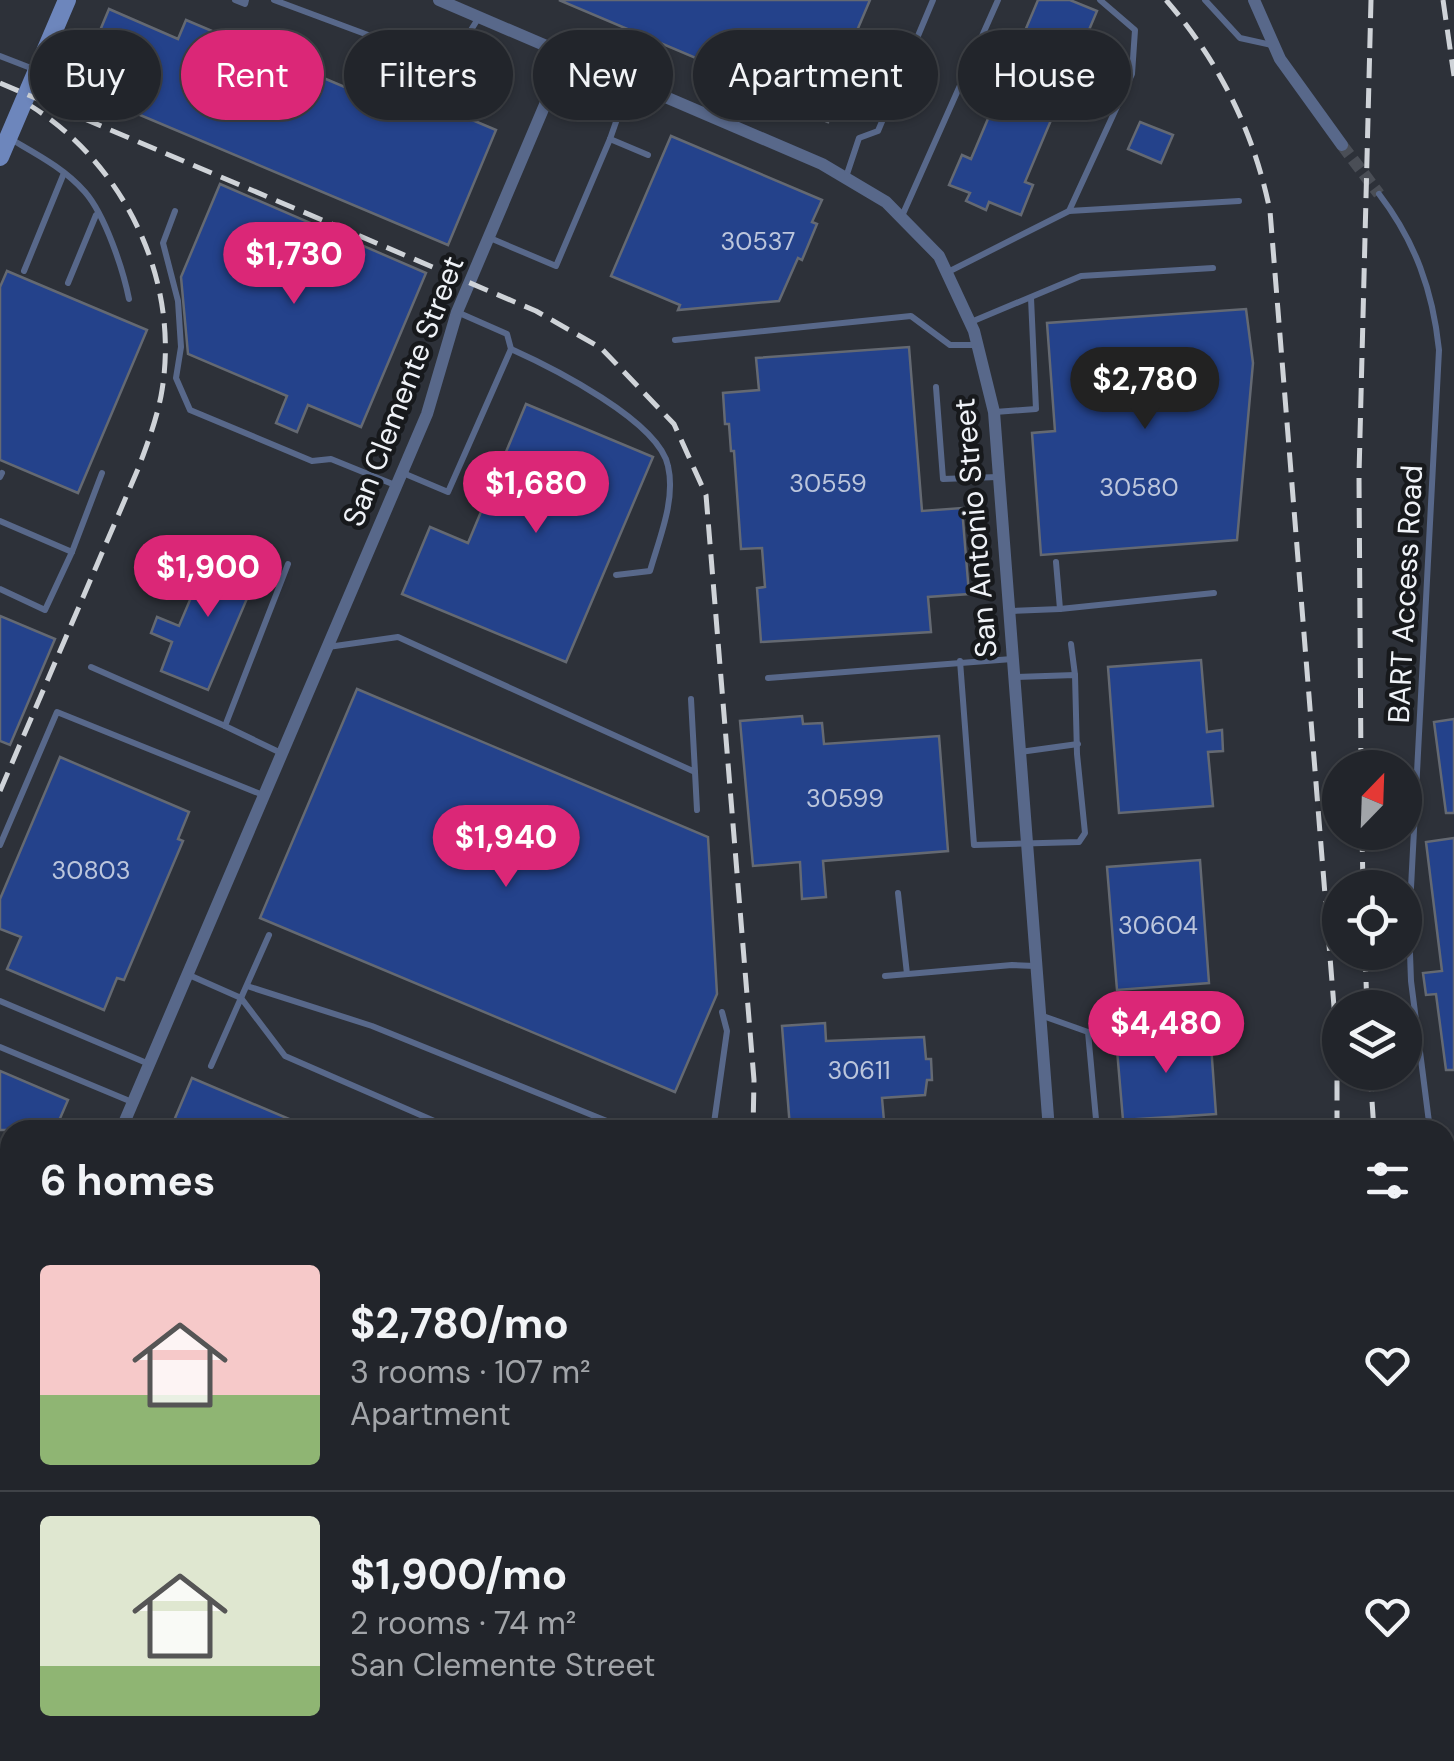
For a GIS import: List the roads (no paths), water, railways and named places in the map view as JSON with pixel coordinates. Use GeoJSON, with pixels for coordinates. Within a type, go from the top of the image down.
{"type":"FeatureCollection","features":[{"type":"Feature","properties":{"kind":"street"},"geometry":{"type":"LineString","coordinates":[[55,30],[68,0]]}},
{"type":"Feature","properties":{"kind":"street","name":"San Antonio Street"},"geometry":{"type":"LineString","coordinates":[[439,0],[533,41]]}},
{"type":"Feature","properties":{"kind":"street"},"geometry":{"type":"LineString","coordinates":[[1254,0],[1273,46],[1342,145]]}},
{"type":"Feature","properties":{"kind":"street"},"geometry":{"type":"LineString","coordinates":[[0,157],[7,128],[30,84]]}},
{"type":"Feature","properties":{"kind":"street","name":"San Antonio Street"},"geometry":{"type":"LineString","coordinates":[[673,100],[822,164],[886,202],[939,256],[970,322],[994,412],[1048,1120]]}},
{"type":"Feature","properties":{"kind":"street","name":"San Clemente Street"},"geometry":{"type":"LineString","coordinates":[[125,1120],[427,414],[457,312],[538,120]]}},
{"type":"Feature","properties":{"kind":"lane"},"geometry":{"type":"LineString","coordinates":[[236,0],[244,4],[246,0]]}},
{"type":"Feature","properties":{"kind":"lane"},"geometry":{"type":"LineString","coordinates":[[274,0],[419,54],[437,57],[460,48],[479,17]]}},
{"type":"Feature","properties":{"kind":"lane"},"geometry":{"type":"LineString","coordinates":[[846,178],[859,138],[878,131],[932,0]]}},
{"type":"Feature","properties":{"kind":"lane"},"geometry":{"type":"LineString","coordinates":[[901,217],[998,0]]}},
{"type":"Feature","properties":{"kind":"lane"},"geometry":{"type":"LineString","coordinates":[[1069,212],[1132,74],[1135,30],[1100,0]]}},
{"type":"Feature","properties":{"kind":"lane"},"geometry":{"type":"LineString","coordinates":[[1205,0],[1240,38],[1273,46]]}},
{"type":"Feature","properties":{"kind":"lane"},"geometry":{"type":"LineString","coordinates":[[0,56],[30,67]]}},
{"type":"Feature","properties":{"kind":"lane"},"geometry":{"type":"LineString","coordinates":[[488,237],[556,266],[617,120]]}},
{"type":"Feature","properties":{"kind":"lane"},"geometry":{"type":"LineString","coordinates":[[7,128],[87,194],[122,266],[129,299]]}},
{"type":"Feature","properties":{"kind":"lane"},"geometry":{"type":"LineString","coordinates":[[610,139],[648,156]]}},
{"type":"Feature","properties":{"kind":"lane"},"geometry":{"type":"LineString","coordinates":[[24,270],[64,173]]}},
{"type":"Feature","properties":{"kind":"lane","name":"BART Access Road"},"geometry":{"type":"LineString","coordinates":[[1379,194],[1402,227],[1425,276],[1439,350],[1409,926],[1429,1120]]}},
{"type":"Feature","properties":{"kind":"lane"},"geometry":{"type":"LineString","coordinates":[[947,272],[1069,212],[1239,201]]}},
{"type":"Feature","properties":{"kind":"lane"},"geometry":{"type":"LineString","coordinates":[[174,211],[163,243],[178,301],[181,347],[176,378],[190,410],[312,462],[332,459],[448,492],[511,350],[507,334],[457,312]]}},
{"type":"Feature","properties":{"kind":"lane"},"geometry":{"type":"LineString","coordinates":[[68,283],[96,213]]}},
{"type":"Feature","properties":{"kind":"lane"},"geometry":{"type":"LineString","coordinates":[[970,322],[1080,276],[1213,268]]}},
{"type":"Feature","properties":{"kind":"lane"},"geometry":{"type":"LineString","coordinates":[[994,412],[1036,409],[1030,297]]}},
{"type":"Feature","properties":{"kind":"lane"},"geometry":{"type":"LineString","coordinates":[[675,340],[911,316],[950,345],[977,344]]}},
{"type":"Feature","properties":{"kind":"lane"},"geometry":{"type":"LineString","coordinates":[[511,350],[544,364],[616,408],[646,432],[668,462],[670,493],[650,571],[616,575]]}},
{"type":"Feature","properties":{"kind":"lane"},"geometry":{"type":"LineString","coordinates":[[936,387],[944,480],[998,476]]}},
{"type":"Feature","properties":{"kind":"lane"},"geometry":{"type":"LineString","coordinates":[[0,590],[46,610],[102,473]]}},
{"type":"Feature","properties":{"kind":"lane"},"geometry":{"type":"LineString","coordinates":[[0,522],[72,552]]}},
{"type":"Feature","properties":{"kind":"lane"},"geometry":{"type":"LineString","coordinates":[[1056,562],[1060,609]]}},
{"type":"Feature","properties":{"kind":"lane"},"geometry":{"type":"LineString","coordinates":[[225,726],[288,564]]}},
{"type":"Feature","properties":{"kind":"lane"},"geometry":{"type":"LineString","coordinates":[[1009,611],[1214,592]]}},
{"type":"Feature","properties":{"kind":"lane"},"geometry":{"type":"LineString","coordinates":[[327,647],[398,637],[695,772]]}},
{"type":"Feature","properties":{"kind":"lane"},"geometry":{"type":"LineString","coordinates":[[960,660],[974,845],[1079,842],[1085,833],[1072,644]]}},
{"type":"Feature","properties":{"kind":"lane"},"geometry":{"type":"LineString","coordinates":[[768,678],[960,660],[1013,659]]}},
{"type":"Feature","properties":{"kind":"lane"},"geometry":{"type":"LineString","coordinates":[[91,667],[282,754]]}},
{"type":"Feature","properties":{"kind":"lane"},"geometry":{"type":"LineString","coordinates":[[1014,677],[1075,675]]}},
{"type":"Feature","properties":{"kind":"lane"},"geometry":{"type":"LineString","coordinates":[[691,698],[697,810]]}},
{"type":"Feature","properties":{"kind":"lane"},"geometry":{"type":"LineString","coordinates":[[0,845],[57,712],[264,795]]}},
{"type":"Feature","properties":{"kind":"lane"},"geometry":{"type":"LineString","coordinates":[[1020,752],[1078,744]]}},
{"type":"Feature","properties":{"kind":"lane"},"geometry":{"type":"LineString","coordinates":[[898,893],[907,974]]}},
{"type":"Feature","properties":{"kind":"lane"},"geometry":{"type":"LineString","coordinates":[[211,1066],[269,935]]}},
{"type":"Feature","properties":{"kind":"lane"},"geometry":{"type":"LineString","coordinates":[[885,976],[1036,966]]}},
{"type":"Feature","properties":{"kind":"lane"},"geometry":{"type":"LineString","coordinates":[[188,974],[242,998],[285,1056],[432,1120]]}},
{"type":"Feature","properties":{"kind":"lane"},"geometry":{"type":"LineString","coordinates":[[247,986],[372,1026],[603,1120]]}},
{"type":"Feature","properties":{"kind":"lane"},"geometry":{"type":"LineString","coordinates":[[0,1001],[150,1064]]}},
{"type":"Feature","properties":{"kind":"lane"},"geometry":{"type":"LineString","coordinates":[[714,1120],[727,1030],[722,1012]]}},
{"type":"Feature","properties":{"kind":"lane"},"geometry":{"type":"LineString","coordinates":[[1040,1015],[1088,1032],[1095,1120]]}},
{"type":"Feature","properties":{"kind":"lane"},"geometry":{"type":"LineString","coordinates":[[0,1047],[133,1103]]}},
{"type":"Feature","properties":{"kind":"tunnel"},"geometry":{"type":"LineString","coordinates":[[1342,145],[1379,194]]}},
{"type":"Feature","properties":{"kind":"railway"},"geometry":{"type":"LineString","coordinates":[[1166,0],[1202,48],[1232,99],[1254,153],[1270,211],[1337,1044],[1337,1120]]}},
{"type":"Feature","properties":{"kind":"railway"},"geometry":{"type":"LineString","coordinates":[[1361,750],[1359,475],[1371,0]]}},
{"type":"Feature","properties":{"kind":"railway"},"geometry":{"type":"LineString","coordinates":[[1443,0],[1454,76]]}},
{"type":"Feature","properties":{"kind":"railway"},"geometry":{"type":"LineString","coordinates":[[0,83],[536,311],[601,348],[674,424],[706,495],[754,1080],[753,1120]]}},
{"type":"Feature","properties":{"kind":"railway"},"geometry":{"type":"LineString","coordinates":[[0,791],[138,469],[159,405],[165,354],[163,311],[154,270],[139,231],[119,194],[94,161],[50,120]]}},
{"type":"Feature","properties":{"kind":"railway"},"geometry":{"type":"LineString","coordinates":[[1362,850],[1363,870]]}},
{"type":"Feature","properties":{"kind":"railway"},"geometry":{"type":"LineString","coordinates":[[1366,970],[1366,990]]}},
{"type":"Feature","properties":{"kind":"railway"},"geometry":{"type":"LineString","coordinates":[[1371,1090],[1373,1120]]}}]}
